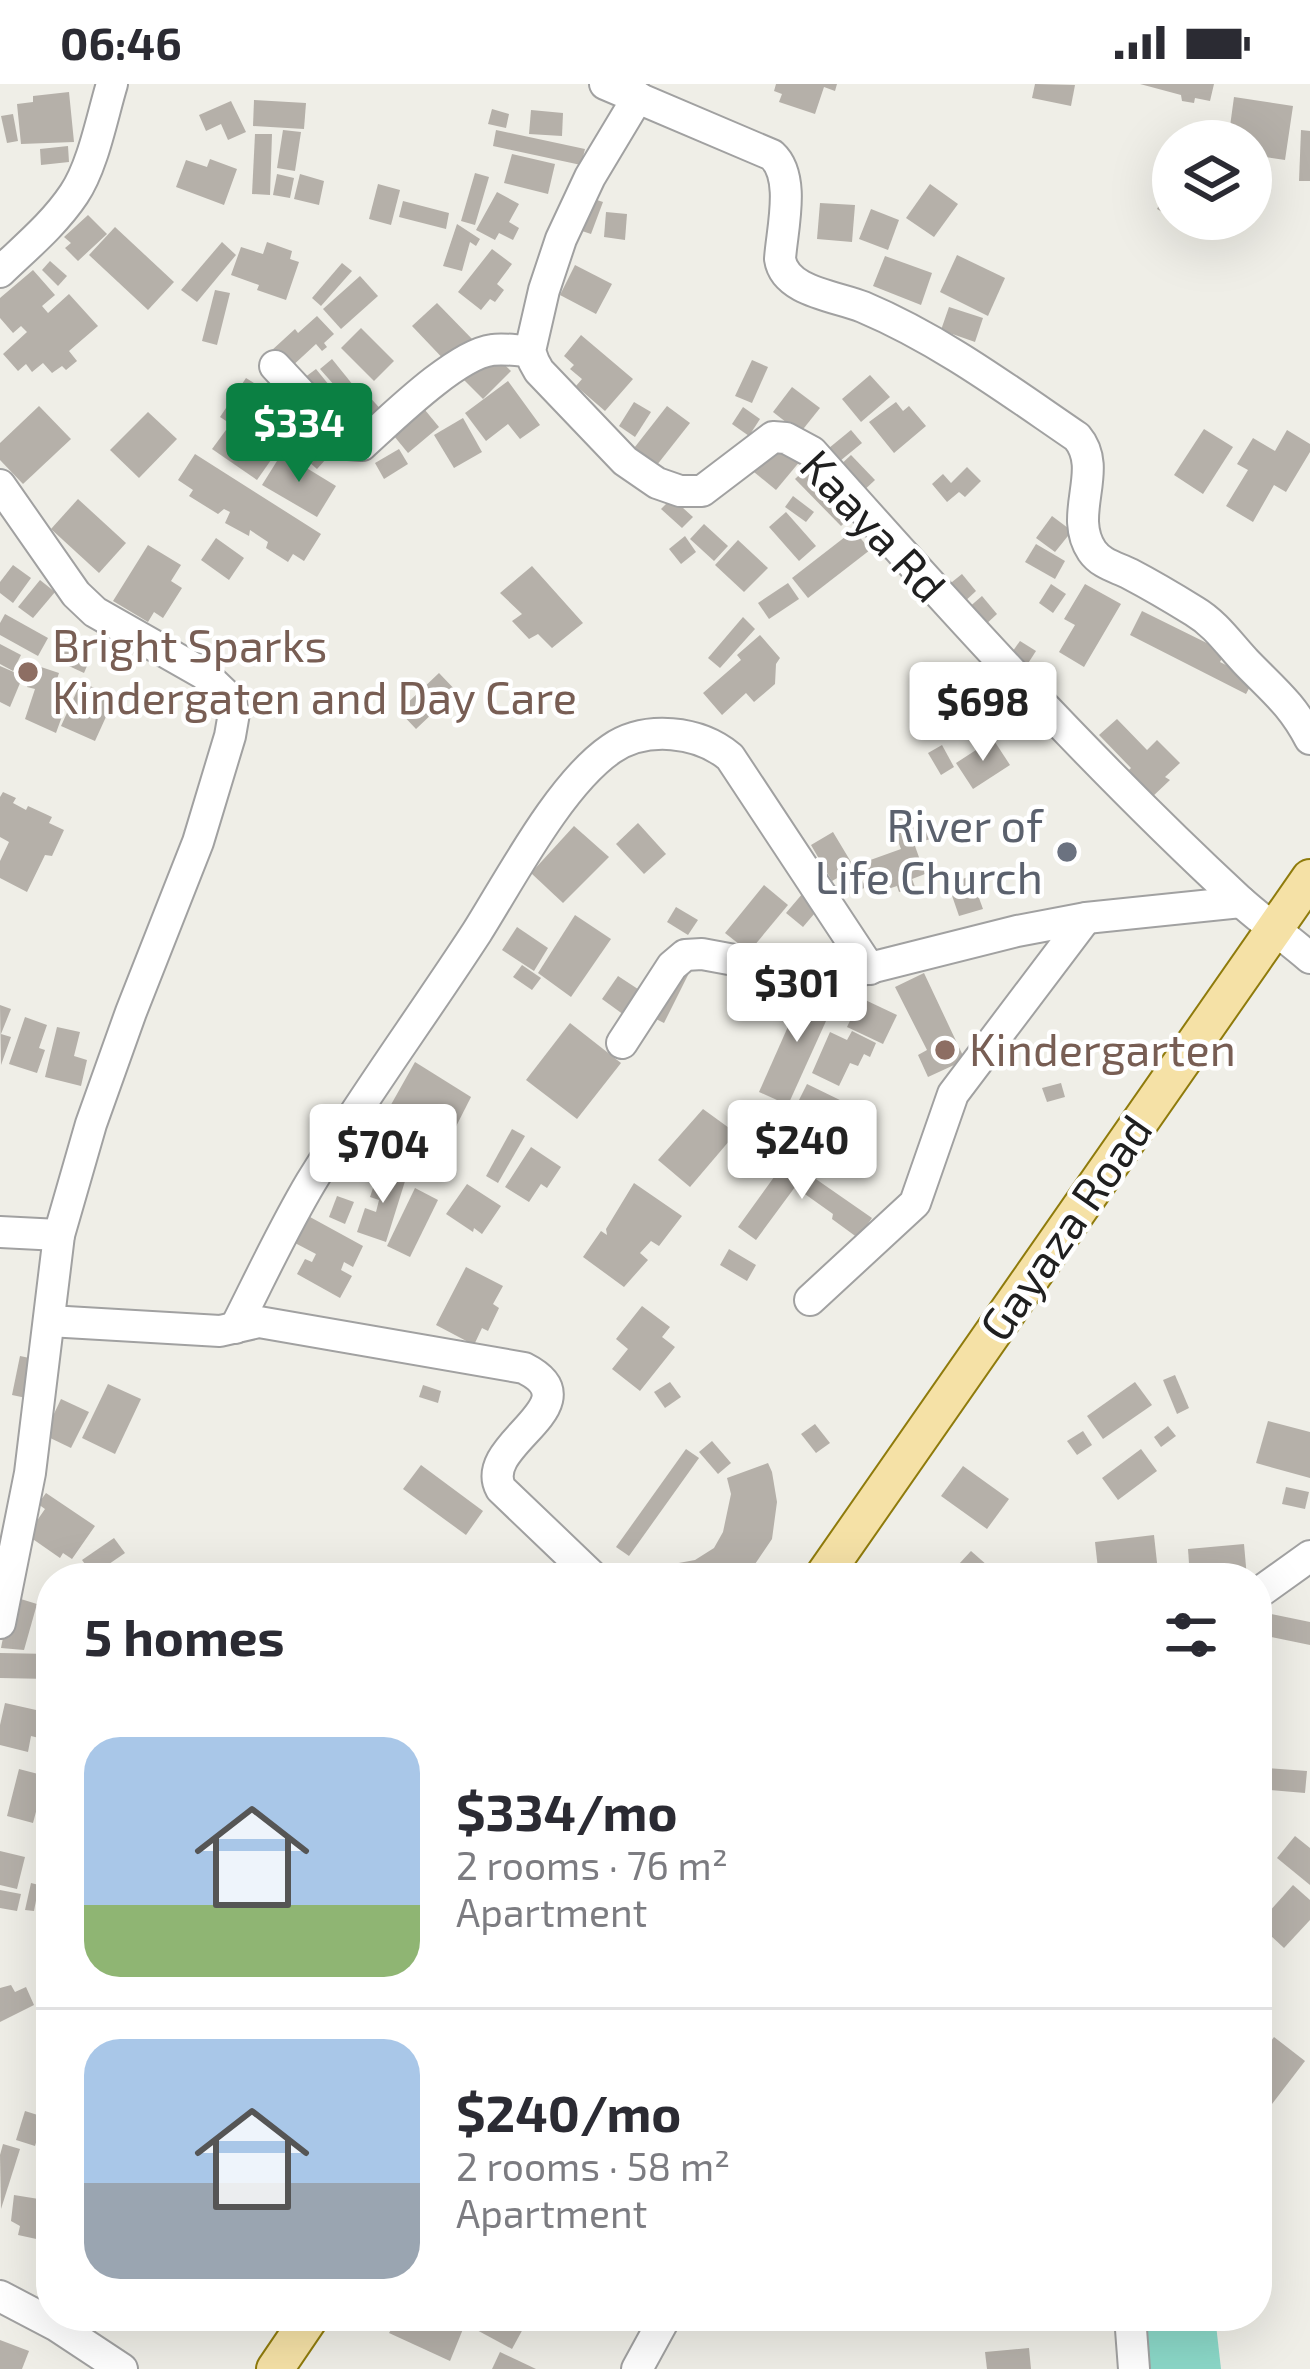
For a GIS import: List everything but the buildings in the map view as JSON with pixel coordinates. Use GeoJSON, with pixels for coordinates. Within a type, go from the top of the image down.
{"type":"FeatureCollection","features":[{"type":"Feature","properties":{"kind":"main road","name":"Gayaza Road"},"geometry":{"type":"LineString","coordinates":[[832,1563],[1310,878]]}},
{"type":"Feature","properties":{"kind":"main road"},"geometry":{"type":"LineString","coordinates":[[275,2369],[301,2331]]}},
{"type":"Feature","properties":{"kind":"street"},"geometry":{"type":"LineString","coordinates":[[0,272],[76,191],[112,84]]}},
{"type":"Feature","properties":{"kind":"street"},"geometry":{"type":"LineString","coordinates":[[605,84],[772,155],[782,164],[787,180],[780,259],[791,281],[915,330],[1077,437],[1089,456],[1081,518],[1093,554],[1215,627],[1297,715],[1310,739]]}},
{"type":"Feature","properties":{"kind":"street"},"geometry":{"type":"LineString","coordinates":[[275,366],[348,444],[362,446],[436,381],[472,358],[492,350],[530,351],[544,290],[575,206],[638,97]]}},
{"type":"Feature","properties":{"kind":"street","name":"Kaaya Rd"},"geometry":{"type":"LineString","coordinates":[[530,351],[539,371],[625,461],[657,483],[702,491],[773,436],[812,452],[999,661],[1101,766],[1241,902],[1310,958]]}},
{"type":"Feature","properties":{"kind":"street"},"geometry":{"type":"LineString","coordinates":[[0,485],[76,594],[95,612],[204,674],[230,698],[234,713],[198,842],[91,1124],[59,1235],[30,1473],[0,1623]]}},
{"type":"Feature","properties":{"kind":"street"},"geometry":{"type":"LineString","coordinates":[[236,1328],[312,1180],[538,835],[568,793],[614,747],[639,736],[680,735],[717,746],[730,757],[870,969]]}},
{"type":"Feature","properties":{"kind":"street"},"geometry":{"type":"LineString","coordinates":[[622,1043],[672,966],[686,956],[702,954],[838,976],[1086,918],[1241,902]]}},
{"type":"Feature","properties":{"kind":"street"},"geometry":{"type":"LineString","coordinates":[[810,1300],[914,1203],[953,1094],[1086,918]]}},
{"type":"Feature","properties":{"kind":"street"},"geometry":{"type":"LineString","coordinates":[[0,1232],[59,1235]]}},
{"type":"Feature","properties":{"kind":"street"},"geometry":{"type":"LineString","coordinates":[[49,1321],[220,1331],[259,1322],[535,1374],[547,1389],[548,1399],[498,1466],[496,1481],[578,1563]]}},
{"type":"Feature","properties":{"kind":"street"},"geometry":{"type":"LineString","coordinates":[[1272,1583],[1310,1556]]}},
{"type":"Feature","properties":{"kind":"street"},"geometry":{"type":"LineString","coordinates":[[0,2296],[36,2315]]}},
{"type":"Feature","properties":{"kind":"street"},"geometry":{"type":"LineString","coordinates":[[65,2331],[122,2369]]}},
{"type":"Feature","properties":{"kind":"street"},"geometry":{"type":"LineString","coordinates":[[637,2369],[658,2331]]}},
{"type":"Feature","properties":{"kind":"street"},"geometry":{"type":"LineString","coordinates":[[1131,2331],[1134,2369]]}},
{"type":"Feature","properties":{"kind":"shaded area"},"geometry":{"type":"Polygon","coordinates":[[[1132,2331],[1217,2331],[1221,2369],[1135,2369],[1132,2331]]]}},
{"type":"Feature","properties":{"kind":"place","name":"Bright Sparks Kindergaten and Day Care"},"geometry":{"type":"Point","coordinates":[28,672]}},
{"type":"Feature","properties":{"kind":"place","name":"River of Life Church"},"geometry":{"type":"Point","coordinates":[1067,852]}},
{"type":"Feature","properties":{"kind":"place","name":"Kindergarten"},"geometry":{"type":"Point","coordinates":[945,1050]}}]}
